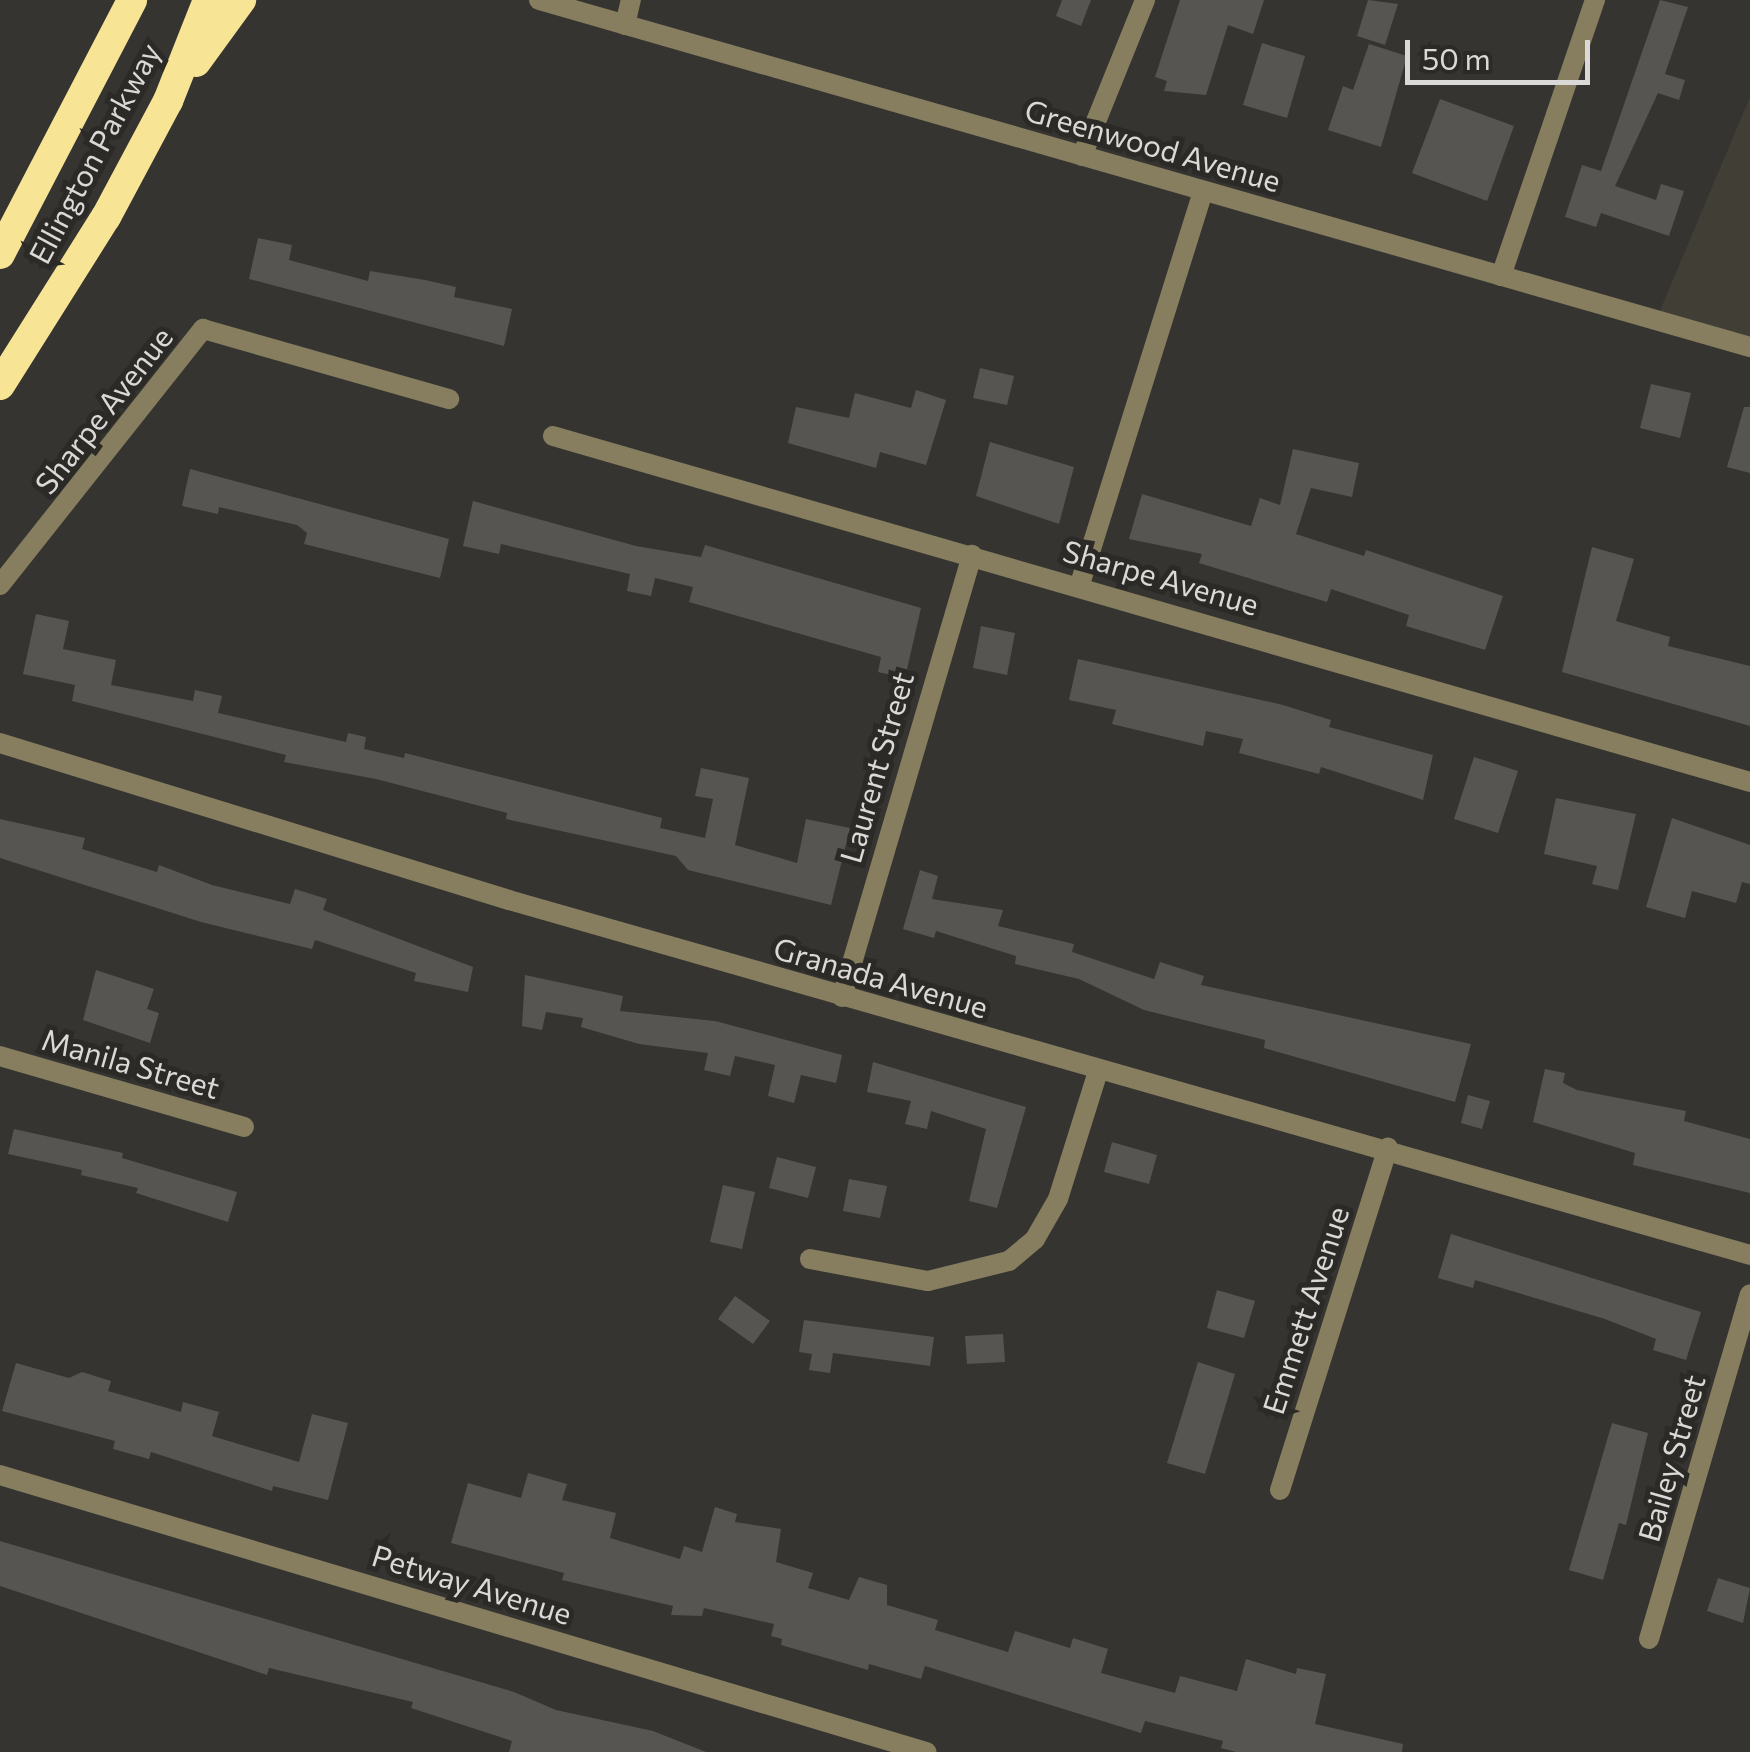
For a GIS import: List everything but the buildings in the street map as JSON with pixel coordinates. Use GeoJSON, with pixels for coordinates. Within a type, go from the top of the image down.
{"type":"FeatureCollection","features":[{"type":"Feature","properties":{"kind":"highway","name":"Ellington Parkway"},"geometry":{"type":"LineString","coordinates":[[0,254],[132,0]]}},
{"type":"Feature","properties":{"kind":"highway","name":"Ellington Parkway"},"geometry":{"type":"LineString","coordinates":[[0,385],[106,217],[168,101],[208,0]]}},
{"type":"Feature","properties":{"kind":"highway"},"geometry":{"type":"LineString","coordinates":[[168,101],[241,0]]}},
{"type":"Feature","properties":{"kind":"street","name":"Greenwood Avenue"},"geometry":{"type":"LineString","coordinates":[[539,0],[1750,347]]}},
{"type":"Feature","properties":{"kind":"street"},"geometry":{"type":"LineString","coordinates":[[625,25],[631,0]]}},
{"type":"Feature","properties":{"kind":"street"},"geometry":{"type":"LineString","coordinates":[[1082,156],[1145,0]]}},
{"type":"Feature","properties":{"kind":"street"},"geometry":{"type":"LineString","coordinates":[[1501,276],[1595,0]]}},
{"type":"Feature","properties":{"kind":"street"},"geometry":{"type":"LineString","coordinates":[[1080,584],[1204,191]]}},
{"type":"Feature","properties":{"kind":"street","name":"Sharpe Avenue"},"geometry":{"type":"LineString","coordinates":[[0,584],[203,329],[448,399]]}},
{"type":"Feature","properties":{"kind":"street","name":"Sharpe Avenue"},"geometry":{"type":"LineString","coordinates":[[553,436],[1080,584],[1750,782]]}},
{"type":"Feature","properties":{"kind":"street","name":"Laurent Street"},"geometry":{"type":"LineString","coordinates":[[842,997],[972,556]]}},
{"type":"Feature","properties":{"kind":"street","name":"Granada Avenue"},"geometry":{"type":"LineString","coordinates":[[0,743],[842,997],[1098,1071],[1388,1148],[1750,1255]]}},
{"type":"Feature","properties":{"kind":"street","name":"Manila Street"},"geometry":{"type":"LineString","coordinates":[[0,1056],[244,1127]]}},
{"type":"Feature","properties":{"kind":"street"},"geometry":{"type":"LineString","coordinates":[[810,1258],[928,1282],[1009,1261],[1035,1239],[1058,1199],[1098,1071]]}},
{"type":"Feature","properties":{"kind":"street","name":"Emmett Avenue"},"geometry":{"type":"LineString","coordinates":[[1280,1490],[1388,1148]]}},
{"type":"Feature","properties":{"kind":"street","name":"Bailey Street"},"geometry":{"type":"LineString","coordinates":[[1649,1638],[1750,1294]]}},
{"type":"Feature","properties":{"kind":"street","name":"Petway Avenue"},"geometry":{"type":"LineString","coordinates":[[0,1475],[926,1752]]}},
{"type":"Feature","properties":{"kind":"shaded area"},"geometry":{"type":"Polygon","coordinates":[[[1750,97],[1750,347],[1656,320],[1750,97]]]}}]}
